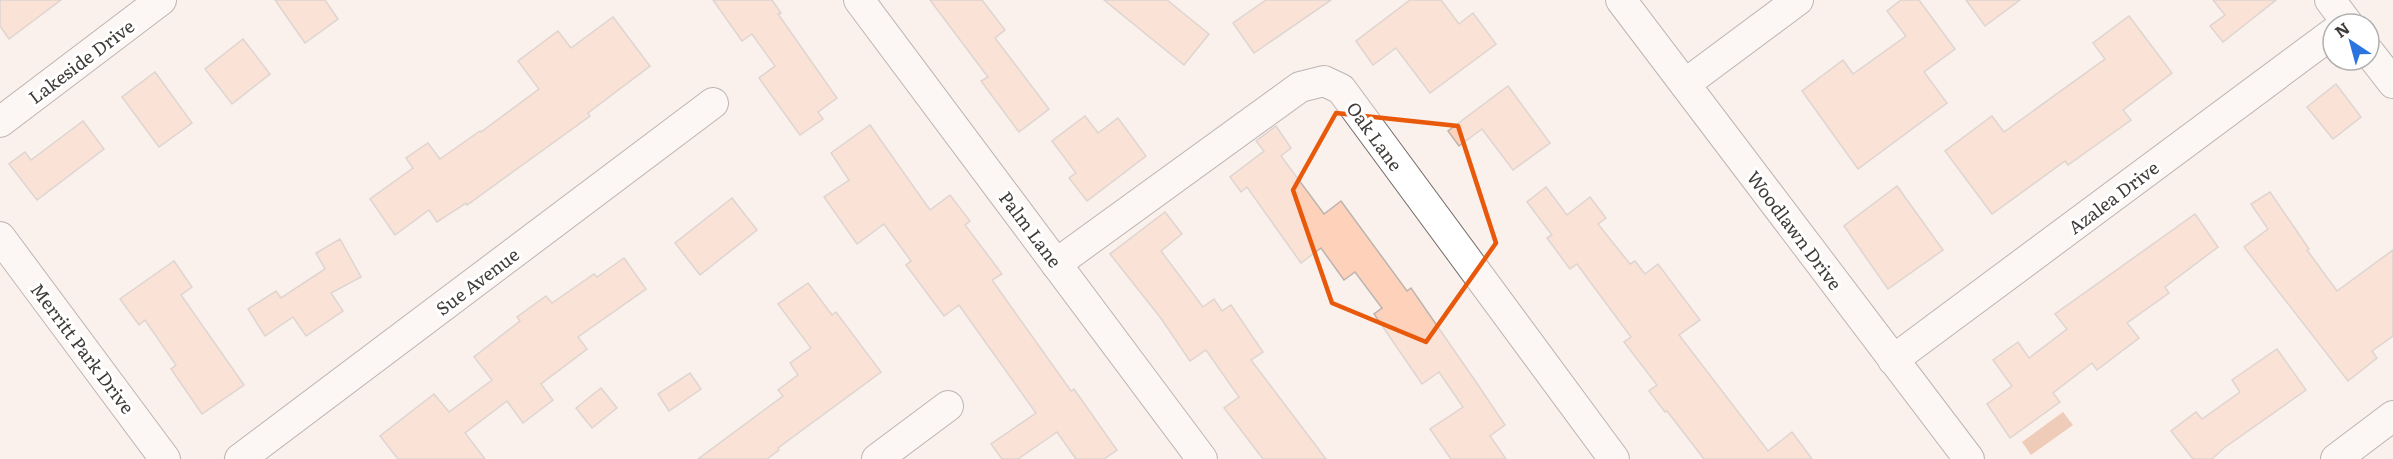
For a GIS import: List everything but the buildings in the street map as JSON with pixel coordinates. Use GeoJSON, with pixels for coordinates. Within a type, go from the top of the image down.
{"type":"FeatureCollection","features":[{"type":"Feature","properties":{"kind":"street","name":"Lakeside Drive"},"geometry":{"type":"LineString","coordinates":[[0,122],[161,0]]}},
{"type":"Feature","properties":{"kind":"street","name":"Palm Lane"},"geometry":{"type":"LineString","coordinates":[[859,0],[1202,459]]}},
{"type":"Feature","properties":{"kind":"street","name":"Woodlawn Drive"},"geometry":{"type":"LineString","coordinates":[[1621,0],[1969,459]]}},
{"type":"Feature","properties":{"kind":"street"},"geometry":{"type":"LineString","coordinates":[[1685,84],[1798,0]]}},
{"type":"Feature","properties":{"kind":"street","name":"Azalea Drive"},"geometry":{"type":"LineString","coordinates":[[1893,360],[2321,36]]}},
{"type":"Feature","properties":{"kind":"street"},"geometry":{"type":"LineString","coordinates":[[2381,68],[2393,83]]}},
{"type":"Feature","properties":{"kind":"street","name":"Oak Lane"},"geometry":{"type":"LineString","coordinates":[[1056,264],[1300,87],[1323,81],[1341,88],[1614,459]]}},
{"type":"Feature","properties":{"kind":"street","name":"Sue Avenue"},"geometry":{"type":"LineString","coordinates":[[240,459],[713,103]]}},
{"type":"Feature","properties":{"kind":"street","name":"Merritt Park Drive"},"geometry":{"type":"LineString","coordinates":[[0,237],[165,459]]}},
{"type":"Feature","properties":{"kind":"street"},"geometry":{"type":"LineString","coordinates":[[877,459],[948,406]]}},
{"type":"Feature","properties":{"kind":"street"},"geometry":{"type":"LineString","coordinates":[[2336,459],[2393,416]]}},
{"type":"Feature","properties":{"kind":"highlighted area"},"geometry":{"type":"Polygon","coordinates":[[[1336,113],[1458,126],[1496,243],[1426,342],[1332,303],[1293,190],[1336,113]]]}},
{"type":"Feature","properties":{"kind":"shaded area"},"geometry":{"type":"Polygon","coordinates":[[[2063,412],[2073,425],[2031,455],[2022,442],[2063,412]]]}}]}
